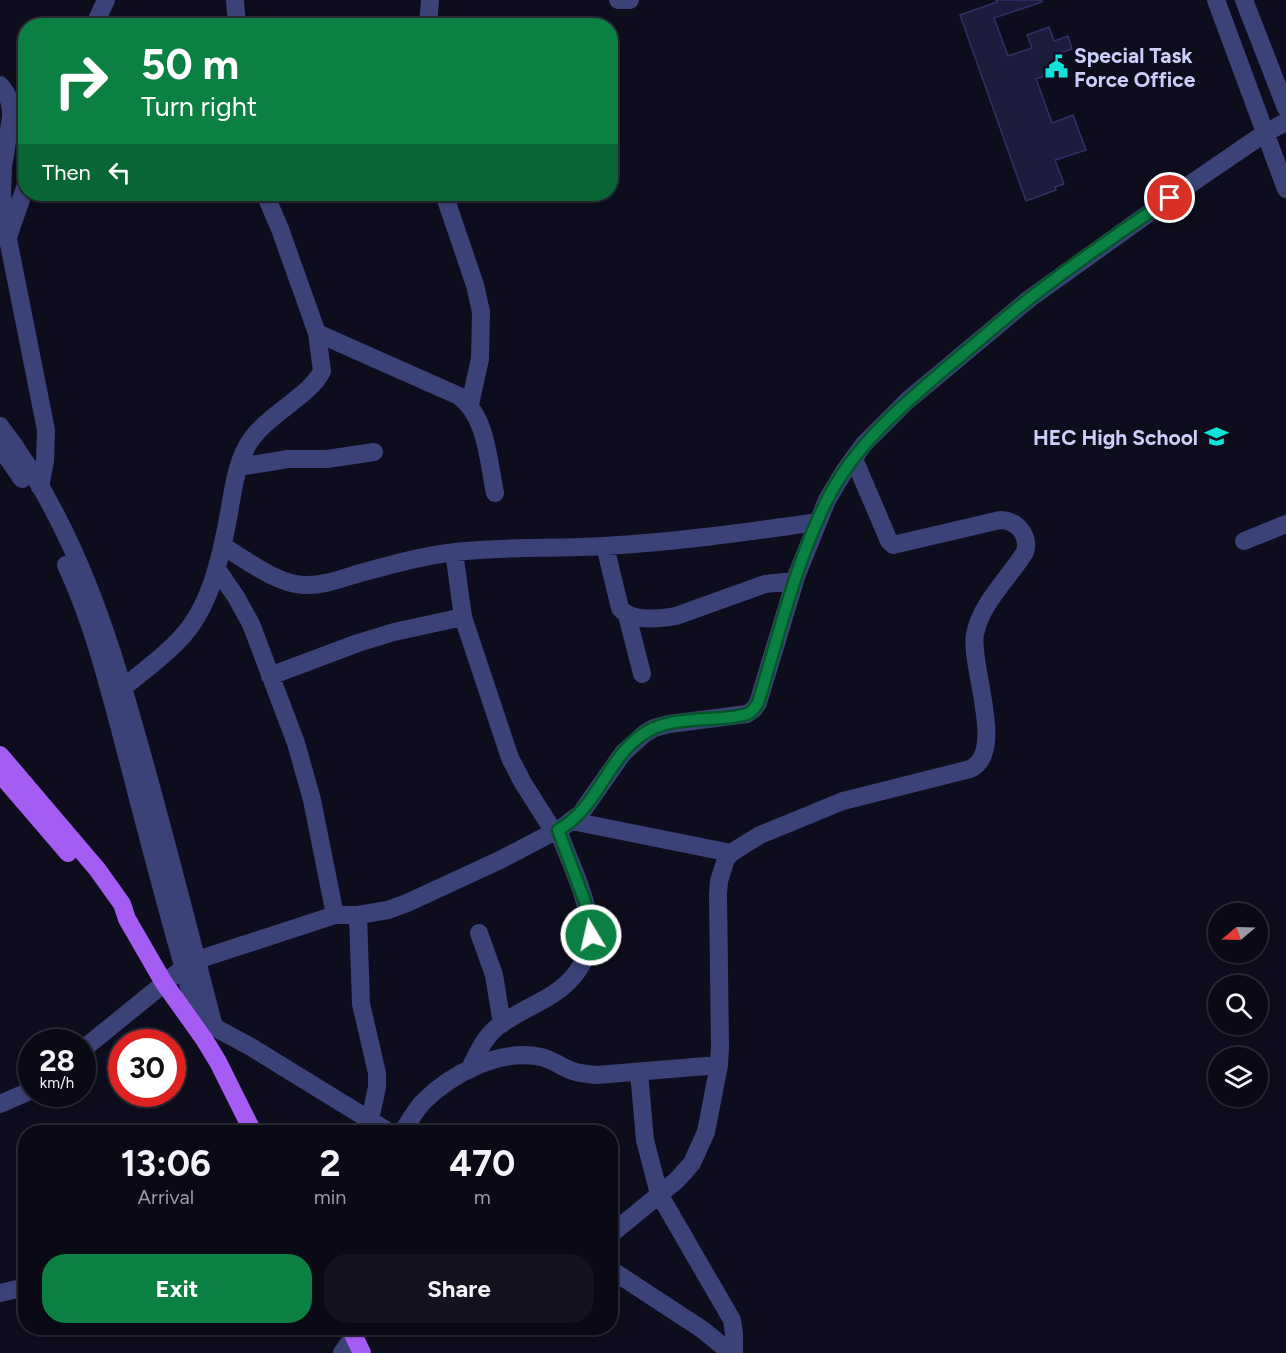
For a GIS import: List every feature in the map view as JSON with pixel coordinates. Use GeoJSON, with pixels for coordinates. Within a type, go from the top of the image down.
{"type":"FeatureCollection","features":[{"type":"Feature","properties":{"kind":"main road"},"geometry":{"type":"LineString","coordinates":[[0,755],[97,869],[122,904],[127,919],[164,983],[202,1024],[250,1125]]}},
{"type":"Feature","properties":{"kind":"main road"},"geometry":{"type":"LineString","coordinates":[[0,774],[114,910],[127,919]]}},
{"type":"Feature","properties":{"kind":"main road"},"geometry":{"type":"LineString","coordinates":[[353,1335],[362,1353]]}},
{"type":"Feature","properties":{"kind":"street"},"geometry":{"type":"LineString","coordinates":[[98,18],[106,0]]}},
{"type":"Feature","properties":{"kind":"street"},"geometry":{"type":"LineString","coordinates":[[235,0],[236,18]]}},
{"type":"Feature","properties":{"kind":"street"},"geometry":{"type":"LineString","coordinates":[[429,18],[430,0]]}},
{"type":"Feature","properties":{"kind":"street"},"geometry":{"type":"LineString","coordinates":[[618,0],[630,0]]}},
{"type":"Feature","properties":{"kind":"street"},"geometry":{"type":"LineString","coordinates":[[1216,0],[1286,189]]}},
{"type":"Feature","properties":{"kind":"street"},"geometry":{"type":"LineString","coordinates":[[1244,0],[1286,108]]}},
{"type":"Feature","properties":{"kind":"street"},"geometry":{"type":"LineString","coordinates":[[0,85],[8,95],[11,108],[2,182],[8,239],[46,430],[45,461],[40,487]]}},
{"type":"Feature","properties":{"kind":"street"},"geometry":{"type":"LineString","coordinates":[[96,1039],[190,964],[335,915],[358,915],[388,910],[407,903],[500,860],[561,827],[591,801],[623,753],[654,728],[680,722],[739,716],[751,712],[758,703],[795,581],[827,500],[864,444],[907,402],[1029,298],[1170,198],[1265,133],[1286,122]]}},
{"type":"Feature","properties":{"kind":"street"},"geometry":{"type":"LineString","coordinates":[[8,239],[21,201]]}},
{"type":"Feature","properties":{"kind":"street"},"geometry":{"type":"LineString","coordinates":[[123,688],[181,639],[201,609],[217,569],[239,467],[246,446],[255,434],[319,377],[322,362],[317,333],[268,201]]}},
{"type":"Feature","properties":{"kind":"street"},"geometry":{"type":"LineString","coordinates":[[446,201],[475,285],[481,312],[480,359],[470,404]]}},
{"type":"Feature","properties":{"kind":"street"},"geometry":{"type":"LineString","coordinates":[[317,333],[459,396],[470,404],[475,411],[482,432],[495,493]]}},
{"type":"Feature","properties":{"kind":"street"},"geometry":{"type":"LineString","coordinates":[[0,426],[28,465],[62,528],[94,596],[123,688],[166,874],[190,964],[202,1024],[251,1047],[378,1125]]}},
{"type":"Feature","properties":{"kind":"street"},"geometry":{"type":"LineString","coordinates":[[0,447],[18,472],[42,515],[79,596],[166,874]]}},
{"type":"Feature","properties":{"kind":"street"},"geometry":{"type":"LineString","coordinates":[[239,467],[288,459],[327,459],[374,452]]}},
{"type":"Feature","properties":{"kind":"street"},"geometry":{"type":"LineString","coordinates":[[618,1228],[686,1172],[699,1151],[706,1132],[719,1065],[718,894],[726,859],[731,853],[760,836],[843,801],[970,769],[978,764],[984,753],[986,721],[975,659],[975,635],[982,614],[1025,552],[1024,536],[1015,524],[1000,520],[893,545],[889,541],[854,459]]}},
{"type":"Feature","properties":{"kind":"street"},"geometry":{"type":"LineString","coordinates":[[223,546],[280,580],[305,585],[332,581],[419,557],[454,552],[605,546],[706,538],[818,522]]}},
{"type":"Feature","properties":{"kind":"street"},"geometry":{"type":"LineString","coordinates":[[1244,541],[1286,524]]}},
{"type":"Feature","properties":{"kind":"street"},"geometry":{"type":"LineString","coordinates":[[605,546],[621,608],[627,615],[642,674]]}},
{"type":"Feature","properties":{"kind":"street"},"geometry":{"type":"LineString","coordinates":[[454,552],[463,617],[510,758],[523,783],[561,827],[587,911],[591,935],[588,950],[577,974],[559,992],[502,1024],[488,1035],[469,1070]]}},
{"type":"Feature","properties":{"kind":"street"},"geometry":{"type":"LineString","coordinates":[[217,569],[244,610],[305,773],[319,830],[335,915]]}},
{"type":"Feature","properties":{"kind":"street"},"geometry":{"type":"LineString","coordinates":[[627,615],[659,618],[676,616],[765,584],[795,581]]}},
{"type":"Feature","properties":{"kind":"street"},"geometry":{"type":"LineString","coordinates":[[270,676],[358,643],[394,632],[463,617]]}},
{"type":"Feature","properties":{"kind":"street"},"geometry":{"type":"LineString","coordinates":[[561,827],[731,853]]}},
{"type":"Feature","properties":{"kind":"street"},"geometry":{"type":"LineString","coordinates":[[358,915],[360,1004],[377,1073],[377,1087],[370,1120]]}},
{"type":"Feature","properties":{"kind":"street"},"geometry":{"type":"LineString","coordinates":[[478,933],[494,975],[502,1024]]}},
{"type":"Feature","properties":{"kind":"street"},"geometry":{"type":"LineString","coordinates":[[407,1125],[422,1103],[444,1086],[469,1070],[497,1059],[531,1056],[548,1059],[577,1073],[597,1075],[719,1065]]}},
{"type":"Feature","properties":{"kind":"street"},"geometry":{"type":"LineString","coordinates":[[639,1072],[644,1130],[659,1194],[732,1320],[734,1334],[732,1353]]}},
{"type":"Feature","properties":{"kind":"street"},"geometry":{"type":"LineString","coordinates":[[0,1104],[18,1096]]}},
{"type":"Feature","properties":{"kind":"street"},"geometry":{"type":"LineString","coordinates":[[618,1274],[704,1330],[732,1353]]}},
{"type":"Feature","properties":{"kind":"street"},"geometry":{"type":"LineString","coordinates":[[0,1293],[18,1289]]}},
{"type":"Feature","properties":{"kind":"street"},"geometry":{"type":"LineString","coordinates":[[342,1353],[351,1335]]}},
{"type":"Feature","properties":{"kind":"building"},"geometry":{"type":"Polygon","coordinates":[[[996,0],[1042,0],[1042,2],[994,18],[1008,56],[1032,48],[1027,35],[1049,27],[1054,41],[1068,36],[1072,49],[1060,53],[1065,68],[1036,79],[1052,123],[1073,115],[1086,150],[1055,160],[1064,184],[1055,187],[1056,190],[1026,201],[960,15],[997,2],[996,0]]]}},
{"type":"Feature","properties":{"kind":"place","name":"Special Task Force Office"},"geometry":{"type":"Point","coordinates":[1056,67]}},
{"type":"Feature","properties":{"kind":"place","name":"HEC High School"},"geometry":{"type":"Point","coordinates":[1216,437]}},
{"type":"Feature","properties":{"kind":"route"},"geometry":{"type":"LineString","coordinates":[[591,935],[585,902],[558,830],[572,821],[591,801],[623,753],[644,734],[654,728],[669,724],[739,716],[754,709],[758,703],[797,574],[827,500],[864,444],[907,402],[1029,298],[1170,198]]}}]}
